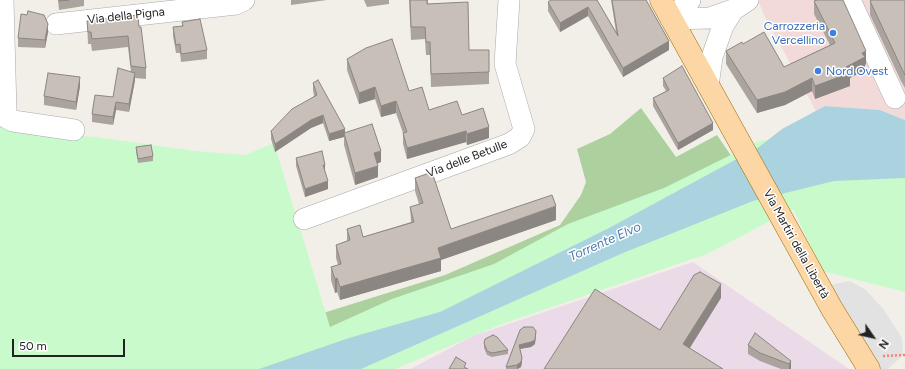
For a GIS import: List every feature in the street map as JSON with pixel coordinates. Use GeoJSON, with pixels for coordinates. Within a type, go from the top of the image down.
{"type":"FeatureCollection","features":[{"type":"Feature","properties":{"kind":"main road"},"geometry":{"type":"LineString","coordinates":[[666,9],[708,86]]}},
{"type":"Feature","properties":{"kind":"main road","name":"Via Martiri della Libertà"},"geometry":{"type":"LineString","coordinates":[[708,86],[843,326],[869,369]]}},
{"type":"Feature","properties":{"kind":"street"},"geometry":{"type":"LineString","coordinates":[[3,0],[7,118],[13,121],[74,130]]}},
{"type":"Feature","properties":{"kind":"street","name":"Via della Pigna"},"geometry":{"type":"LineString","coordinates":[[56,24],[236,4],[244,0]]}},
{"type":"Feature","properties":{"kind":"street","name":"Via delle Betulle"},"geometry":{"type":"LineString","coordinates":[[304,219],[509,144],[520,137],[524,129],[505,64],[509,0]]}},
{"type":"Feature","properties":{"kind":"street"},"geometry":{"type":"LineString","coordinates":[[666,9],[690,0]]}},
{"type":"Feature","properties":{"kind":"street"},"geometry":{"type":"LineString","coordinates":[[850,0],[895,98]]}},
{"type":"Feature","properties":{"kind":"street"},"geometry":{"type":"LineString","coordinates":[[666,9],[710,18],[740,5]]}},
{"type":"Feature","properties":{"kind":"street"},"geometry":{"type":"LineString","coordinates":[[708,86],[712,57],[724,26],[740,5]]}},
{"type":"Feature","properties":{"kind":"shaded area"},"geometry":{"type":"Polygon","coordinates":[[[758,0],[905,0],[905,120],[880,110],[825,106],[816,111],[764,15],[758,0]]]}},
{"type":"Feature","properties":{"kind":"shaded area"},"geometry":{"type":"Polygon","coordinates":[[[693,262],[849,369],[410,369],[473,336],[693,262]]]}},
{"type":"Feature","properties":{"kind":"shaded area"},"geometry":{"type":"Polygon","coordinates":[[[850,281],[866,290],[884,310],[902,338],[903,355],[888,369],[879,369],[845,309],[829,285],[850,281]]]}},
{"type":"Feature","properties":{"kind":"green space"},"geometry":{"type":"Polygon","coordinates":[[[641,108],[676,157],[717,135],[734,160],[423,316],[0,369],[0,364],[275,328],[445,275],[560,225],[581,195],[586,182],[577,149],[610,134],[641,108]]]}},
{"type":"Feature","properties":{"kind":"green space"},"geometry":{"type":"Polygon","coordinates":[[[905,123],[905,292],[822,271],[793,209],[707,254],[502,324],[395,369],[0,369],[0,126],[47,134],[96,137],[195,151],[245,155],[274,143],[330,327],[392,299],[494,264],[568,224],[664,188],[759,141],[905,123]]]}},
{"type":"Feature","properties":{"kind":"water","name":"Torrente Elvo"},"geometry":{"type":"Polygon","coordinates":[[[825,106],[880,110],[905,120],[905,178],[834,181],[753,201],[623,253],[361,369],[259,369],[349,338],[440,312],[609,228],[759,147],[782,129],[825,106]]]}},
{"type":"Feature","properties":{"kind":"building"},"geometry":{"type":"Polygon","coordinates":[[[410,0],[427,0],[427,4],[468,2],[469,50],[489,50],[489,72],[431,74],[430,42],[426,42],[425,27],[411,27],[410,0]]]}},
{"type":"Feature","properties":{"kind":"building"},"geometry":{"type":"Polygon","coordinates":[[[551,0],[597,0],[618,36],[612,0],[646,0],[669,41],[623,68],[588,7],[560,23],[548,2],[551,0]]]}},
{"type":"Feature","properties":{"kind":"building"},"geometry":{"type":"Polygon","coordinates":[[[843,0],[866,51],[862,53],[865,57],[846,67],[850,73],[815,86],[812,78],[785,92],[757,100],[726,51],[742,42],[743,44],[764,32],[784,67],[835,43],[814,1],[843,0]]]}},
{"type":"Feature","properties":{"kind":"building"},"geometry":{"type":"Polygon","coordinates":[[[905,0],[905,75],[870,1],[905,0]]]}},
{"type":"Feature","properties":{"kind":"building"},"geometry":{"type":"Polygon","coordinates":[[[28,11],[44,15],[48,24],[45,40],[18,38],[21,14],[27,15],[28,11]]]}},
{"type":"Feature","properties":{"kind":"building"},"geometry":{"type":"Polygon","coordinates":[[[138,15],[146,68],[131,66],[128,36],[92,39],[91,32],[88,32],[87,21],[138,15]]]}},
{"type":"Feature","properties":{"kind":"building"},"geometry":{"type":"Polygon","coordinates":[[[200,19],[207,50],[181,54],[180,44],[176,45],[173,27],[183,26],[182,22],[200,19]]]}},
{"type":"Feature","properties":{"kind":"building"},"geometry":{"type":"Polygon","coordinates":[[[392,39],[409,91],[422,87],[429,110],[457,101],[462,115],[483,108],[489,127],[467,134],[466,131],[407,148],[403,133],[407,132],[396,101],[381,106],[375,87],[359,93],[347,59],[366,48],[392,39]]]}},
{"type":"Feature","properties":{"kind":"building"},"geometry":{"type":"Polygon","coordinates":[[[682,66],[713,123],[678,143],[653,98],[669,90],[663,78],[682,66]]]}},
{"type":"Feature","properties":{"kind":"building"},"geometry":{"type":"Polygon","coordinates":[[[118,68],[135,73],[129,104],[116,102],[113,117],[92,114],[95,95],[113,97],[118,68]]]}},
{"type":"Feature","properties":{"kind":"building"},"geometry":{"type":"Polygon","coordinates":[[[48,73],[80,77],[76,102],[44,96],[48,73]]]}},
{"type":"Feature","properties":{"kind":"building"},"geometry":{"type":"Polygon","coordinates":[[[318,80],[345,129],[329,134],[323,115],[311,120],[275,144],[271,131],[292,109],[317,95],[313,83],[318,80]]]}},
{"type":"Feature","properties":{"kind":"building"},"geometry":{"type":"Polygon","coordinates":[[[372,124],[381,151],[374,153],[378,166],[355,173],[344,133],[372,124]]]}},
{"type":"Feature","properties":{"kind":"building"},"geometry":{"type":"Polygon","coordinates":[[[151,145],[153,156],[138,159],[136,147],[151,145]]]}},
{"type":"Feature","properties":{"kind":"building"},"geometry":{"type":"Polygon","coordinates":[[[322,151],[325,165],[323,165],[328,181],[305,189],[296,158],[322,151]]]}},
{"type":"Feature","properties":{"kind":"building"},"geometry":{"type":"Polygon","coordinates":[[[432,172],[451,229],[552,195],[556,206],[438,248],[441,258],[340,287],[337,278],[335,279],[331,267],[341,264],[336,245],[350,240],[347,229],[360,225],[363,237],[414,222],[410,207],[423,203],[415,178],[432,172]]]}},
{"type":"Feature","properties":{"kind":"building"},"geometry":{"type":"Polygon","coordinates":[[[700,272],[721,284],[683,344],[723,369],[544,369],[595,289],[660,330],[694,275],[700,272]]]}},
{"type":"Feature","properties":{"kind":"building"},"geometry":{"type":"Polygon","coordinates":[[[524,327],[533,327],[536,331],[535,340],[519,345],[522,358],[521,362],[517,365],[506,367],[520,330],[524,327]]]}},
{"type":"Feature","properties":{"kind":"building"},"geometry":{"type":"Polygon","coordinates":[[[755,333],[791,361],[789,364],[760,353],[748,345],[755,333]]]}},
{"type":"Feature","properties":{"kind":"building"},"geometry":{"type":"Polygon","coordinates":[[[493,335],[497,337],[508,350],[492,353],[487,351],[484,343],[485,339],[493,335]]]}},
{"type":"Feature","properties":{"kind":"building"},"geometry":{"type":"Polygon","coordinates":[[[456,357],[466,363],[464,367],[468,369],[449,369],[456,357]]]}},
{"type":"Feature","properties":{"kind":"place","name":"Carrozzeria Vercellino"},"geometry":{"type":"Point","coordinates":[833,33]}},
{"type":"Feature","properties":{"kind":"place","name":"Nord Ovest"},"geometry":{"type":"Point","coordinates":[818,71]}}]}
